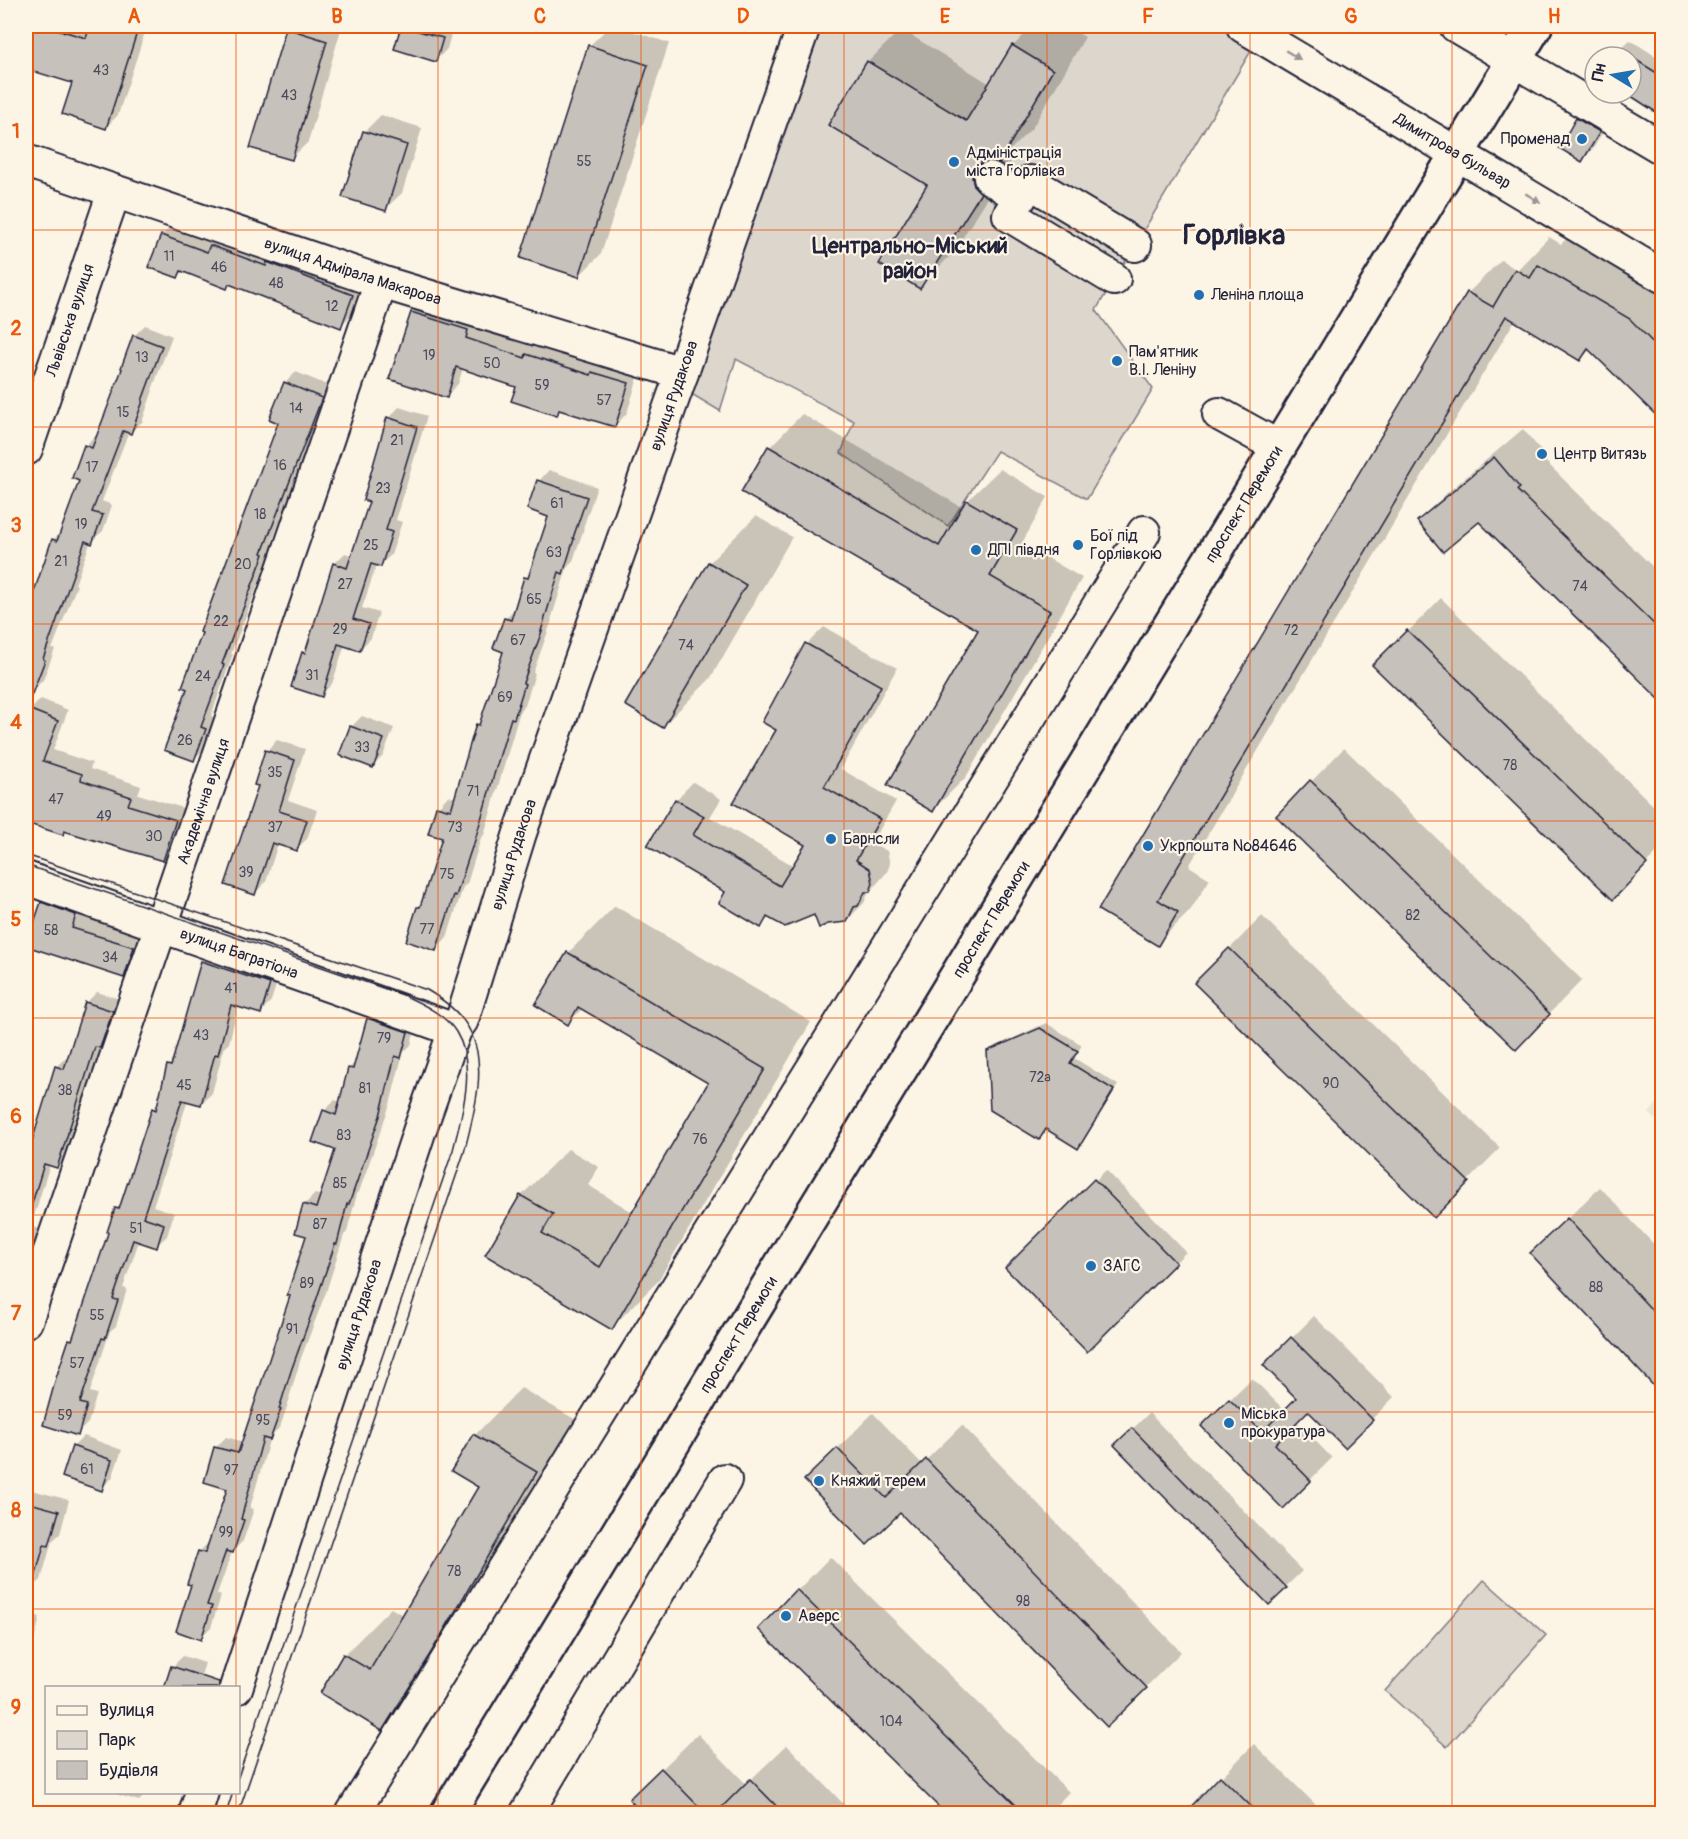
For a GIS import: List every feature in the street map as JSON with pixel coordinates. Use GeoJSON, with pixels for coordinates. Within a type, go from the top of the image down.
{"type":"FeatureCollection","features":[{"type":"Feature","properties":{"kind":"main road","name":"проспект Перемоги"},"geometry":{"type":"LineString","coordinates":[[447,1814],[1535,26]]}},
{"type":"Feature","properties":{"kind":"street","name":"вулиця Рудакова"},"geometry":{"type":"LineString","coordinates":[[237,1686],[413,1148],[455,1030],[462,1020],[520,833],[804,26]]}},
{"type":"Feature","properties":{"kind":"street","name":"Димитрова бульвар"},"geometry":{"type":"LineString","coordinates":[[1243,26],[1662,276]]}},
{"type":"Feature","properties":{"kind":"street"},"geometry":{"type":"LineString","coordinates":[[1456,26],[1662,148]]}},
{"type":"Feature","properties":{"kind":"street","name":"вулиця Адмірала Макарова"},"geometry":{"type":"LineString","coordinates":[[26,161],[381,282],[682,373]]}},
{"type":"Feature","properties":{"kind":"street"},"geometry":{"type":"LineString","coordinates":[[990,178],[1020,197]]}},
{"type":"Feature","properties":{"kind":"street"},"geometry":{"type":"LineString","coordinates":[[1114,279],[1009,215],[1030,182],[1135,244]]}},
{"type":"Feature","properties":{"kind":"street","name":"Львівська вулиця"},"geometry":{"type":"LineString","coordinates":[[26,449],[114,192]]}},
{"type":"Feature","properties":{"kind":"street","name":"Академічна вулиця"},"geometry":{"type":"LineString","coordinates":[[26,1321],[381,282]]}},
{"type":"Feature","properties":{"kind":"street"},"geometry":{"type":"LineString","coordinates":[[1218,414],[1279,447]]}},
{"type":"Feature","properties":{"kind":"street"},"geometry":{"type":"LineString","coordinates":[[352,1814],[1144,532]]}},
{"type":"Feature","properties":{"kind":"street","name":"вулиця Багратіона"},"geometry":{"type":"LineString","coordinates":[[26,878],[455,1030]]}},
{"type":"Feature","properties":{"kind":"street"},"geometry":{"type":"LineString","coordinates":[[526,1814],[725,1480]]}},
{"type":"Feature","properties":{"kind":"street"},"geometry":{"type":"LineString","coordinates":[[195,1814],[201,1794]]}},
{"type":"Feature","properties":{"kind":"shaded area"},"geometry":{"type":"Polygon","coordinates":[[[1662,1098],[1662,1126],[1649,1113],[1662,1098]]]}},
{"type":"Feature","properties":{"kind":"green space"},"geometry":{"type":"Polygon","coordinates":[[[797,26],[1220,26],[1254,46],[1096,310],[1153,389],[1087,499],[997,451],[948,526],[841,453],[854,421],[736,359],[720,411],[673,383],[797,26]]]}},
{"type":"Feature","properties":{"kind":"green space"},"geometry":{"type":"Polygon","coordinates":[[[1484,1580],[1546,1635],[1447,1747],[1385,1691],[1484,1580]]]}},
{"type":"Feature","properties":{"kind":"building"},"geometry":{"type":"Polygon","coordinates":[[[26,26],[46,26],[86,38],[90,26],[139,26],[106,129],[62,114],[72,83],[26,69],[26,26]]]}},
{"type":"Feature","properties":{"kind":"building"},"geometry":{"type":"Polygon","coordinates":[[[401,26],[443,38],[436,62],[394,49],[401,26]]]}},
{"type":"Feature","properties":{"kind":"building"},"geometry":{"type":"Polygon","coordinates":[[[286,28],[327,41],[292,160],[250,148],[286,28]]]}},
{"type":"Feature","properties":{"kind":"building"},"geometry":{"type":"Polygon","coordinates":[[[588,45],[648,65],[579,277],[520,258],[588,45]]]}},
{"type":"Feature","properties":{"kind":"building"},"geometry":{"type":"Polygon","coordinates":[[[1012,45],[1053,70],[999,163],[991,160],[982,162],[975,169],[972,177],[974,186],[981,193],[920,289],[879,264],[927,185],[828,125],[867,61],[966,121],[1012,45]]]}},
{"type":"Feature","properties":{"kind":"building"},"geometry":{"type":"Polygon","coordinates":[[[1643,64],[1662,76],[1662,116],[1643,104],[1643,64]]]}},
{"type":"Feature","properties":{"kind":"building"},"geometry":{"type":"Polygon","coordinates":[[[1576,118],[1600,132],[1582,162],[1559,148],[1576,118]]]}},
{"type":"Feature","properties":{"kind":"building"},"geometry":{"type":"Polygon","coordinates":[[[363,131],[407,145],[386,211],[342,197],[363,131]]]}},
{"type":"Feature","properties":{"kind":"building"},"geometry":{"type":"Polygon","coordinates":[[[161,235],[207,252],[210,245],[266,266],[267,262],[353,295],[341,328],[229,284],[227,289],[181,271],[178,278],[148,267],[161,235]]]}},
{"type":"Feature","properties":{"kind":"building"},"geometry":{"type":"Polygon","coordinates":[[[1538,265],[1630,319],[1662,352],[1662,421],[1588,349],[1580,361],[1506,316],[1158,900],[1178,912],[1158,946],[1098,910],[1467,292],[1493,307],[1515,269],[1530,278],[1538,265]]]}},
{"type":"Feature","properties":{"kind":"building"},"geometry":{"type":"Polygon","coordinates":[[[411,312],[468,330],[466,338],[525,358],[526,354],[591,375],[592,372],[629,383],[615,427],[559,410],[557,416],[511,401],[516,387],[456,367],[447,398],[389,379],[411,312]]]}},
{"type":"Feature","properties":{"kind":"building"},"geometry":{"type":"Polygon","coordinates":[[[133,335],[162,346],[131,434],[123,431],[92,512],[103,515],[92,544],[85,541],[43,659],[45,660],[26,707],[26,615],[52,539],[57,541],[79,481],[72,478],[84,445],[92,448],[133,335]]]}},
{"type":"Feature","properties":{"kind":"building"},"geometry":{"type":"Polygon","coordinates":[[[284,382],[322,398],[222,664],[224,665],[201,727],[206,729],[194,761],[164,750],[187,689],[182,687],[202,633],[200,632],[278,423],[269,419],[284,382]]]}},
{"type":"Feature","properties":{"kind":"building"},"geometry":{"type":"Polygon","coordinates":[[[387,417],[417,427],[386,530],[392,532],[381,567],[371,564],[353,619],[369,624],[360,651],[338,644],[322,697],[291,687],[302,652],[305,653],[333,563],[347,568],[369,502],[363,500],[387,417]]]}},
{"type":"Feature","properties":{"kind":"building"},"geometry":{"type":"Polygon","coordinates":[[[768,446],[939,546],[966,500],[1017,530],[990,576],[1050,611],[933,812],[887,785],[978,630],[741,492],[768,446]]]}},
{"type":"Feature","properties":{"kind":"building"},"geometry":{"type":"Polygon","coordinates":[[[1494,457],[1520,488],[1517,490],[1662,632],[1662,702],[1479,522],[1443,552],[1417,521],[1494,457]]]}},
{"type":"Feature","properties":{"kind":"building"},"geometry":{"type":"Polygon","coordinates":[[[537,480],[587,497],[563,574],[559,572],[542,631],[523,683],[525,684],[514,719],[511,718],[473,847],[456,896],[454,895],[436,951],[406,941],[417,907],[420,907],[442,838],[428,834],[436,806],[451,810],[476,724],[479,725],[503,652],[493,648],[504,618],[511,620],[524,577],[528,578],[548,517],[527,509],[537,480]]]}},
{"type":"Feature","properties":{"kind":"building"},"geometry":{"type":"Polygon","coordinates":[[[708,562],[746,585],[663,728],[625,705],[708,562]]]}},
{"type":"Feature","properties":{"kind":"building"},"geometry":{"type":"Polygon","coordinates":[[[1407,630],[1647,864],[1613,900],[1372,665],[1407,630]]]}},
{"type":"Feature","properties":{"kind":"building","name":"Барнсли"},"geometry":{"type":"Polygon","coordinates":[[[805,643],[881,686],[824,787],[880,819],[856,860],[870,869],[873,883],[870,892],[865,892],[858,906],[854,907],[847,922],[828,924],[819,928],[814,915],[785,927],[767,917],[761,928],[719,903],[725,892],[647,846],[675,799],[704,816],[693,835],[780,886],[805,845],[733,803],[776,730],[762,722],[805,643]]]}},
{"type":"Feature","properties":{"kind":"building"},"geometry":{"type":"Polygon","coordinates":[[[26,708],[58,721],[43,761],[82,774],[81,780],[131,797],[128,805],[176,820],[163,861],[64,831],[63,835],[26,823],[26,708]]]}},
{"type":"Feature","properties":{"kind":"building"},"geometry":{"type":"Polygon","coordinates":[[[350,726],[384,739],[373,768],[339,755],[350,726]]]}},
{"type":"Feature","properties":{"kind":"building"},"geometry":{"type":"Polygon","coordinates":[[[265,750],[295,760],[279,811],[307,820],[297,851],[272,843],[255,895],[225,885],[258,786],[254,785],[265,750]]]}},
{"type":"Feature","properties":{"kind":"building"},"geometry":{"type":"Polygon","coordinates":[[[1310,780],[1550,1014],[1516,1050],[1276,816],[1310,780]]]}},
{"type":"Feature","properties":{"kind":"building"},"geometry":{"type":"Polygon","coordinates":[[[41,902],[76,915],[72,928],[134,947],[124,978],[26,946],[41,902]]]}},
{"type":"Feature","properties":{"kind":"building"},"geometry":{"type":"Polygon","coordinates":[[[1229,948],[1469,1182],[1434,1218],[1194,983],[1229,948]]]}},
{"type":"Feature","properties":{"kind":"building"},"geometry":{"type":"Polygon","coordinates":[[[567,952],[765,1069],[612,1330],[485,1255],[520,1195],[553,1214],[542,1233],[600,1267],[708,1083],[578,1007],[568,1025],[535,1005],[567,952]]]}},
{"type":"Feature","properties":{"kind":"building"},"geometry":{"type":"Polygon","coordinates":[[[201,961],[270,984],[261,1014],[231,1005],[218,1055],[215,1054],[201,1105],[182,1100],[143,1217],[164,1224],[157,1248],[133,1240],[113,1299],[118,1300],[105,1339],[102,1338],[80,1403],[87,1405],[78,1436],[43,1425],[56,1378],[69,1339],[72,1340],[115,1208],[119,1209],[152,1108],[156,1110],[167,1065],[171,1066],[201,961]]]}},
{"type":"Feature","properties":{"kind":"building"},"geometry":{"type":"Polygon","coordinates":[[[85,1002],[113,1011],[100,1048],[95,1047],[57,1168],[44,1164],[30,1210],[26,1209],[26,1161],[55,1066],[64,1069],[85,1002]]]}},
{"type":"Feature","properties":{"kind":"building"},"geometry":{"type":"Polygon","coordinates":[[[367,1018],[408,1032],[401,1058],[395,1056],[380,1116],[349,1204],[347,1204],[337,1244],[335,1244],[291,1371],[270,1440],[263,1438],[241,1519],[244,1520],[233,1553],[226,1551],[207,1605],[212,1606],[201,1640],[176,1631],[191,1585],[187,1584],[198,1551],[205,1553],[227,1489],[204,1482],[214,1447],[238,1453],[290,1296],[287,1295],[306,1236],[295,1233],[303,1204],[316,1208],[335,1150],[312,1142],[323,1110],[336,1115],[348,1068],[353,1069],[367,1018]]]}},
{"type":"Feature","properties":{"kind":"building"},"geometry":{"type":"Polygon","coordinates":[[[1040,1028],[1078,1051],[1070,1063],[1114,1090],[1078,1149],[1046,1129],[1039,1140],[990,1110],[987,1051],[1040,1028]]]}},
{"type":"Feature","properties":{"kind":"building","name":"ЗАГС"},"geometry":{"type":"Polygon","coordinates":[[[1094,1179],[1176,1263],[1087,1352],[1005,1268],[1094,1179]]]}},
{"type":"Feature","properties":{"kind":"building"},"geometry":{"type":"Polygon","coordinates":[[[1567,1218],[1662,1321],[1662,1395],[1530,1253],[1567,1218]]]}},
{"type":"Feature","properties":{"kind":"building","name":"Міська прокуратура"},"geometry":{"type":"Polygon","coordinates":[[[1291,1337],[1373,1420],[1345,1448],[1308,1411],[1275,1444],[1311,1481],[1283,1509],[1201,1426],[1229,1399],[1262,1432],[1296,1398],[1263,1365],[1291,1337]]]}},
{"type":"Feature","properties":{"kind":"building"},"geometry":{"type":"Polygon","coordinates":[[[1132,1428],[1287,1588],[1269,1605],[1114,1445],[1132,1428]]]}},
{"type":"Feature","properties":{"kind":"building"},"geometry":{"type":"Polygon","coordinates":[[[473,1434],[537,1472],[432,1651],[382,1731],[320,1693],[343,1654],[370,1670],[478,1487],[451,1471],[473,1434]]]}},
{"type":"Feature","properties":{"kind":"building"},"geometry":{"type":"Polygon","coordinates":[[[72,1446],[112,1460],[102,1491],[62,1477],[72,1446]]]}},
{"type":"Feature","properties":{"kind":"building"},"geometry":{"type":"Polygon","coordinates":[[[837,1448],[886,1498],[926,1459],[1147,1688],[1107,1727],[900,1513],[867,1545],[804,1480],[837,1448]]]}},
{"type":"Feature","properties":{"kind":"building"},"geometry":{"type":"Polygon","coordinates":[[[26,1502],[59,1511],[49,1546],[44,1545],[31,1592],[26,1591],[26,1502]]]}},
{"type":"Feature","properties":{"kind":"building"},"geometry":{"type":"Polygon","coordinates":[[[796,1589],[1025,1814],[946,1814],[758,1629],[796,1589]]]}},
{"type":"Feature","properties":{"kind":"building"},"geometry":{"type":"Polygon","coordinates":[[[171,1666],[219,1682],[219,1686],[165,1686],[171,1666]]]}},
{"type":"Feature","properties":{"kind":"building"},"geometry":{"type":"Polygon","coordinates":[[[661,1768],[706,1814],[642,1814],[629,1799],[661,1768]]]}},
{"type":"Feature","properties":{"kind":"building"},"geometry":{"type":"Polygon","coordinates":[[[1220,1776],[1259,1814],[1184,1814],[1220,1776]]]}},
{"type":"Feature","properties":{"kind":"building"},"geometry":{"type":"Polygon","coordinates":[[[750,1779],[784,1814],[715,1814],[750,1779]]]}},
{"type":"Feature","properties":{"kind":"tram line"},"geometry":{"type":"LineString","coordinates":[[26,855],[427,990],[458,1014],[468,1026],[476,1047],[479,1077],[464,1153],[238,1814]]}},
{"type":"Feature","properties":{"kind":"tram line"},"geometry":{"type":"LineString","coordinates":[[26,865],[403,995],[433,1010],[452,1026],[462,1045],[466,1060],[466,1090],[453,1150],[240,1771]]}},
{"type":"Feature","properties":{"kind":"tram line"},"geometry":{"type":"LineString","coordinates":[[226,1814],[232,1794]]}},
{"type":"Feature","properties":{"kind":"place","name":"Променад"},"geometry":{"type":"Point","coordinates":[1582,139]}},
{"type":"Feature","properties":{"kind":"place","name":"Адміністрація міста Горлівка"},"geometry":{"type":"Point","coordinates":[954,162]}},
{"type":"Feature","properties":{"kind":"place","name":"Леніна площа"},"geometry":{"type":"Point","coordinates":[1199,295]}},
{"type":"Feature","properties":{"kind":"place","name":"Пам'ятник В.І. Леніну"},"geometry":{"type":"Point","coordinates":[1117,361]}},
{"type":"Feature","properties":{"kind":"place","name":"Центр Витязь"},"geometry":{"type":"Point","coordinates":[1542,454]}},
{"type":"Feature","properties":{"kind":"place","name":"Бої під Горлівкою"},"geometry":{"type":"Point","coordinates":[1078,545]}},
{"type":"Feature","properties":{"kind":"place","name":"ДПІ півдня"},"geometry":{"type":"Point","coordinates":[976,550]}},
{"type":"Feature","properties":{"kind":"place","name":"Барнсли"},"geometry":{"type":"Point","coordinates":[831,839]}},
{"type":"Feature","properties":{"kind":"place","name":"Укрпошта №84646"},"geometry":{"type":"Point","coordinates":[1148,846]}},
{"type":"Feature","properties":{"kind":"place","name":"ЗАГС"},"geometry":{"type":"Point","coordinates":[1091,1266]}},
{"type":"Feature","properties":{"kind":"place","name":"Міська прокуратура"},"geometry":{"type":"Point","coordinates":[1229,1423]}},
{"type":"Feature","properties":{"kind":"place","name":"Княжий терем"},"geometry":{"type":"Point","coordinates":[819,1481]}},
{"type":"Feature","properties":{"kind":"place","name":"Аверс"},"geometry":{"type":"Point","coordinates":[786,1616]}},
{"type":"Feature","properties":{"kind":"district","name":"Горлівка"},"geometry":{"type":"Point","coordinates":[1234,235]}},
{"type":"Feature","properties":{"kind":"district","name":"Центрально-Міський район"},"geometry":{"type":"Point","coordinates":[910,258]}}]}
